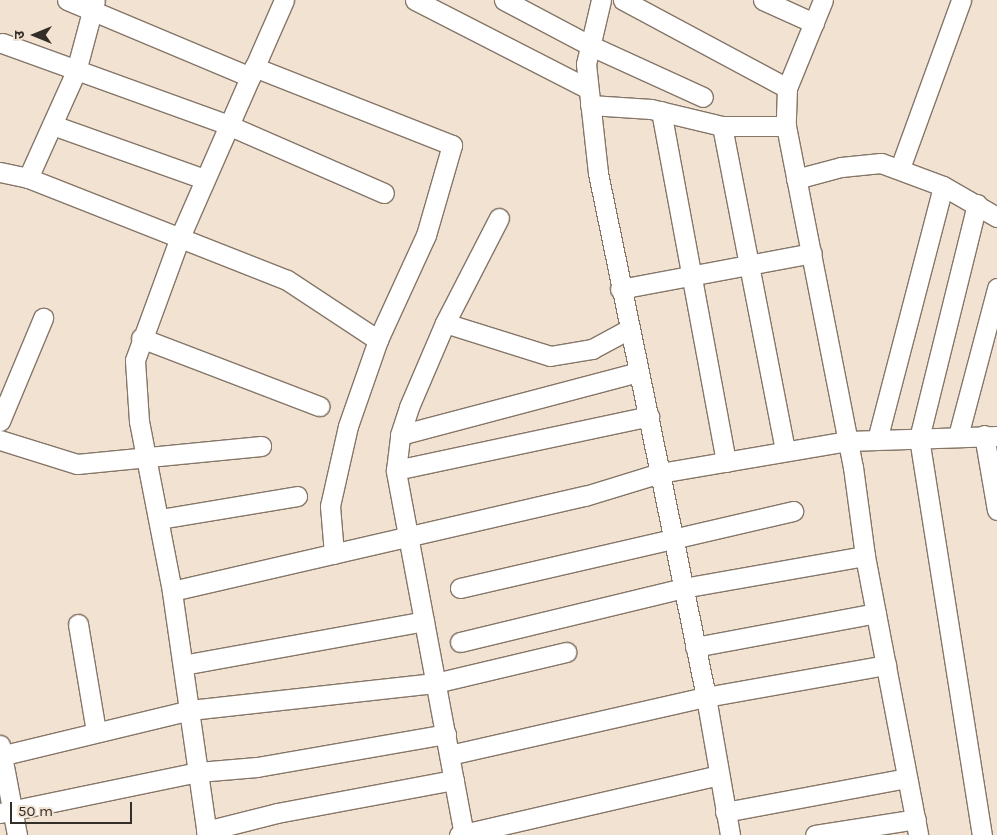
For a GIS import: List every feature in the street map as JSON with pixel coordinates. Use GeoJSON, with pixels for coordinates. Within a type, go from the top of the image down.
{"type":"FeatureCollection","features":[{"type":"Feature","properties":{"kind":"street"},"geometry":{"type":"LineString","coordinates":[[66,0],[93,5],[252,72],[452,145],[426,235],[378,340],[348,426],[330,506],[334,554]]}},
{"type":"Feature","properties":{"kind":"street"},"geometry":{"type":"LineString","coordinates":[[284,0],[180,237],[141,338],[135,379],[172,591],[207,833],[277,813],[454,780]]}},
{"type":"Feature","properties":{"kind":"street"},"geometry":{"type":"LineString","coordinates":[[415,0],[588,97],[661,111],[722,126],[786,126]]}},
{"type":"Feature","properties":{"kind":"street"},"geometry":{"type":"LineString","coordinates":[[504,0],[589,45],[703,97]]}},
{"type":"Feature","properties":{"kind":"street"},"geometry":{"type":"LineString","coordinates":[[601,0],[589,45],[588,97],[598,173],[620,289],[649,416],[706,697],[730,835]]}},
{"type":"Feature","properties":{"kind":"street"},"geometry":{"type":"LineString","coordinates":[[623,0],[787,88]]}},
{"type":"Feature","properties":{"kind":"street"},"geometry":{"type":"LineString","coordinates":[[763,0],[814,23]]}},
{"type":"Feature","properties":{"kind":"street"},"geometry":{"type":"LineString","coordinates":[[815,835],[917,827],[865,556],[848,441],[786,126],[787,88],[823,0]]}},
{"type":"Feature","properties":{"kind":"street"},"geometry":{"type":"LineString","coordinates":[[900,168],[961,0]]}},
{"type":"Feature","properties":{"kind":"street"},"geometry":{"type":"LineString","coordinates":[[28,178],[76,71],[93,5]]}},
{"type":"Feature","properties":{"kind":"street"},"geometry":{"type":"LineString","coordinates":[[2,42],[76,71],[228,125],[384,193]]}},
{"type":"Feature","properties":{"kind":"street"},"geometry":{"type":"LineString","coordinates":[[661,111],[726,462]]}},
{"type":"Feature","properties":{"kind":"street"},"geometry":{"type":"LineString","coordinates":[[722,126],[785,450]]}},
{"type":"Feature","properties":{"kind":"street"},"geometry":{"type":"LineString","coordinates":[[61,128],[204,179]]}},
{"type":"Feature","properties":{"kind":"street"},"geometry":{"type":"LineString","coordinates":[[796,179],[864,163],[900,168],[943,186],[997,217]]}},
{"type":"Feature","properties":{"kind":"street"},"geometry":{"type":"LineString","coordinates":[[0,172],[28,178],[288,280],[378,340]]}},
{"type":"Feature","properties":{"kind":"street"},"geometry":{"type":"LineString","coordinates":[[877,440],[943,186]]}},
{"type":"Feature","properties":{"kind":"street"},"geometry":{"type":"LineString","coordinates":[[977,204],[919,438],[982,835]]}},
{"type":"Feature","properties":{"kind":"street"},"geometry":{"type":"LineString","coordinates":[[499,218],[445,323],[400,435],[396,470],[450,755],[462,835],[719,775]]}},
{"type":"Feature","properties":{"kind":"street"},"geometry":{"type":"LineString","coordinates":[[620,289],[692,278],[812,253]]}},
{"type":"Feature","properties":{"kind":"street"},"geometry":{"type":"LineString","coordinates":[[958,436],[997,288]]}},
{"type":"Feature","properties":{"kind":"street"},"geometry":{"type":"LineString","coordinates":[[0,422],[43,318]]}},
{"type":"Feature","properties":{"kind":"street"},"geometry":{"type":"LineString","coordinates":[[445,323],[550,356],[592,349],[630,329]]}},
{"type":"Feature","properties":{"kind":"street"},"geometry":{"type":"LineString","coordinates":[[141,338],[319,406]]}},
{"type":"Feature","properties":{"kind":"street"},"geometry":{"type":"LineString","coordinates":[[400,435],[639,372]]}},
{"type":"Feature","properties":{"kind":"street"},"geometry":{"type":"LineString","coordinates":[[396,470],[649,416]]}},
{"type":"Feature","properties":{"kind":"street"},"geometry":{"type":"LineString","coordinates":[[172,591],[584,496],[660,473],[785,450],[848,441],[990,436],[997,510]]}},
{"type":"Feature","properties":{"kind":"street"},"geometry":{"type":"LineString","coordinates":[[0,440],[77,464],[148,459],[261,446]]}},
{"type":"Feature","properties":{"kind":"street"},"geometry":{"type":"LineString","coordinates":[[160,519],[297,496]]}},
{"type":"Feature","properties":{"kind":"street"},"geometry":{"type":"LineString","coordinates":[[460,588],[672,536],[794,511]]}},
{"type":"Feature","properties":{"kind":"street"},"geometry":{"type":"LineString","coordinates":[[460,642],[683,588],[865,556]]}},
{"type":"Feature","properties":{"kind":"street"},"geometry":{"type":"LineString","coordinates":[[695,647],[876,613]]}},
{"type":"Feature","properties":{"kind":"street"},"geometry":{"type":"LineString","coordinates":[[183,665],[424,622]]}},
{"type":"Feature","properties":{"kind":"street"},"geometry":{"type":"LineString","coordinates":[[78,624],[96,732]]}},
{"type":"Feature","properties":{"kind":"street"},"geometry":{"type":"LineString","coordinates":[[17,835],[6,812],[1,752],[190,710],[435,683],[566,652]]}},
{"type":"Feature","properties":{"kind":"street"},"geometry":{"type":"LineString","coordinates":[[450,755],[706,697],[886,665]]}},
{"type":"Feature","properties":{"kind":"street"},"geometry":{"type":"LineString","coordinates":[[6,812],[198,772],[257,767],[446,734]]}},
{"type":"Feature","properties":{"kind":"street"},"geometry":{"type":"LineString","coordinates":[[726,812],[908,778]]}}]}
